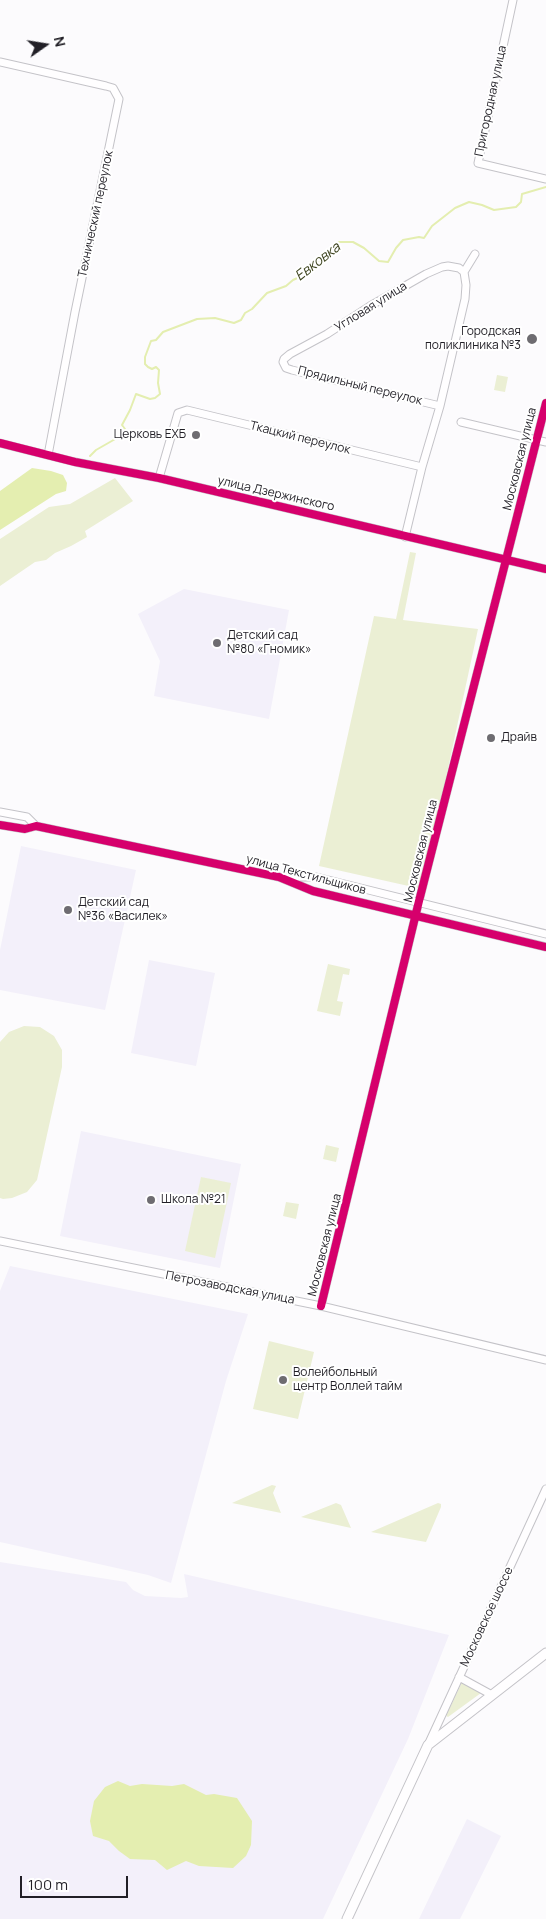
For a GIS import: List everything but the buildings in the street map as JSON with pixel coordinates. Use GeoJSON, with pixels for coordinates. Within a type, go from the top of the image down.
{"type":"FeatureCollection","features":[{"type":"Feature","properties":{"kind":"main road","name":"Московское шоссе"},"geometry":{"type":"LineString","coordinates":[[347,1919],[428,1745],[546,1653]]}},
{"type":"Feature","properties":{"kind":"street","name":"Пригородная улица"},"geometry":{"type":"LineString","coordinates":[[513,0],[478,163],[546,179]]}},
{"type":"Feature","properties":{"kind":"street","name":"Технический переулок"},"geometry":{"type":"LineString","coordinates":[[0,62],[106,86],[112,88],[119,99],[48,455]]}},
{"type":"Feature","properties":{"kind":"street"},"geometry":{"type":"LineString","coordinates":[[405,536],[422,467],[440,406],[464,299],[466,285],[464,272],[475,254]]}},
{"type":"Feature","properties":{"kind":"street","name":"Угловая улица"},"geometry":{"type":"LineString","coordinates":[[283,362],[284,358],[290,354],[442,266],[454,266],[464,272]]}},
{"type":"Feature","properties":{"kind":"street","name":"Прядильный переулок"},"geometry":{"type":"LineString","coordinates":[[283,362],[286,368],[292,370],[440,406]]}},
{"type":"Feature","properties":{"kind":"street","name":"Московская улица"},"geometry":{"type":"LineString","coordinates":[[321,1306],[419,902],[546,403]]}},
{"type":"Feature","properties":{"kind":"street","name":"Ткацкий переулок"},"geometry":{"type":"LineString","coordinates":[[159,478],[178,413],[187,410],[422,467]]}},
{"type":"Feature","properties":{"kind":"street"},"geometry":{"type":"LineString","coordinates":[[461,422],[546,442]]}},
{"type":"Feature","properties":{"kind":"street","name":"улица Дзержинского"},"geometry":{"type":"LineString","coordinates":[[0,443],[159,478],[546,569]]}},
{"type":"Feature","properties":{"kind":"street","name":"улица Текстильщиков"},"geometry":{"type":"LineString","coordinates":[[0,812],[27,817],[36,826]]}},
{"type":"Feature","properties":{"kind":"street","name":"улица Текстильщиков"},"geometry":{"type":"LineString","coordinates":[[0,825],[25,829],[36,826],[279,877],[313,891],[546,947]]}},
{"type":"Feature","properties":{"kind":"street","name":"улица Текстильщиков"},"geometry":{"type":"LineString","coordinates":[[279,877],[316,877],[546,934]]}},
{"type":"Feature","properties":{"kind":"street"},"geometry":{"type":"LineString","coordinates":[[313,891],[316,877]]}},
{"type":"Feature","properties":{"kind":"street","name":"Петрозаводская улица"},"geometry":{"type":"LineString","coordinates":[[0,1242],[321,1306],[546,1360]]}},
{"type":"Feature","properties":{"kind":"street","name":"Московское шоссе"},"geometry":{"type":"LineString","coordinates":[[428,1745],[546,1489]]}},
{"type":"Feature","properties":{"kind":"street"},"geometry":{"type":"LineString","coordinates":[[459,1677],[492,1695]]}},
{"type":"Feature","properties":{"kind":"shaded area"},"geometry":{"type":"Polygon","coordinates":[[[497,375],[508,377],[505,392],[494,390],[497,375]]]}},
{"type":"Feature","properties":{"kind":"shaded area"},"geometry":{"type":"Polygon","coordinates":[[[32,468],[63,475],[67,483],[66,491],[56,494],[0,530],[0,491],[32,468]]]}},
{"type":"Feature","properties":{"kind":"shaded area"},"geometry":{"type":"Polygon","coordinates":[[[115,478],[133,501],[85,531],[87,537],[55,553],[46,560],[35,562],[0,586],[0,539],[49,507],[70,504],[115,478]]]}},
{"type":"Feature","properties":{"kind":"shaded area"},"geometry":{"type":"Polygon","coordinates":[[[410,552],[416,553],[403,620],[478,629],[422,889],[319,866],[374,616],[396,619],[410,552]]]}},
{"type":"Feature","properties":{"kind":"shaded area","name":"Детский сад №80 «Гномик»"},"geometry":{"type":"Polygon","coordinates":[[[184,589],[289,610],[269,719],[154,696],[160,661],[138,614],[184,589]]]}},
{"type":"Feature","properties":{"kind":"shaded area","name":"Детский сад №36 «Василек»"},"geometry":{"type":"Polygon","coordinates":[[[21,846],[136,870],[105,1010],[0,990],[0,950],[21,846]]]}},
{"type":"Feature","properties":{"kind":"shaded area"},"geometry":{"type":"Polygon","coordinates":[[[149,960],[215,973],[196,1066],[131,1053],[149,960]]]}},
{"type":"Feature","properties":{"kind":"shaded area"},"geometry":{"type":"Polygon","coordinates":[[[328,964],[350,969],[349,975],[343,974],[337,1001],[343,1002],[340,1016],[317,1011],[328,964]]]}},
{"type":"Feature","properties":{"kind":"shaded area"},"geometry":{"type":"Polygon","coordinates":[[[24,1026],[40,1027],[54,1036],[62,1050],[62,1067],[37,1180],[27,1192],[12,1198],[3,1199],[0,1198],[0,1042],[9,1032],[24,1026]]]}},
{"type":"Feature","properties":{"kind":"shaded area","name":"Школа №21"},"geometry":{"type":"Polygon","coordinates":[[[81,1131],[241,1164],[220,1268],[60,1236],[81,1131]]]}},
{"type":"Feature","properties":{"kind":"shaded area"},"geometry":{"type":"Polygon","coordinates":[[[326,1145],[339,1148],[336,1162],[323,1159],[326,1145]]]}},
{"type":"Feature","properties":{"kind":"shaded area"},"geometry":{"type":"Polygon","coordinates":[[[201,1177],[231,1183],[215,1258],[185,1251],[201,1177]]]}},
{"type":"Feature","properties":{"kind":"shaded area"},"geometry":{"type":"Polygon","coordinates":[[[286,1202],[299,1204],[296,1219],[283,1216],[286,1202]]]}},
{"type":"Feature","properties":{"kind":"shaded area"},"geometry":{"type":"Polygon","coordinates":[[[10,1266],[248,1314],[226,1381],[171,1583],[148,1575],[0,1542],[0,1291],[10,1266]]]}},
{"type":"Feature","properties":{"kind":"shaded area","name":"Волейбольный центр Воллей тайм"},"geometry":{"type":"Polygon","coordinates":[[[269,1341],[314,1352],[298,1419],[253,1409],[269,1341]]]}},
{"type":"Feature","properties":{"kind":"shaded area"},"geometry":{"type":"Polygon","coordinates":[[[272,1485],[276,1486],[273,1493],[281,1513],[232,1503],[272,1485]]]}},
{"type":"Feature","properties":{"kind":"shaded area"},"geometry":{"type":"Polygon","coordinates":[[[336,1503],[341,1505],[351,1528],[301,1517],[336,1503]]]}},
{"type":"Feature","properties":{"kind":"shaded area"},"geometry":{"type":"Polygon","coordinates":[[[438,1503],[441,1504],[441,1507],[426,1542],[371,1532],[438,1503]]]}},
{"type":"Feature","properties":{"kind":"shaded area"},"geometry":{"type":"Polygon","coordinates":[[[0,1562],[126,1582],[133,1590],[145,1596],[188,1597],[184,1574],[449,1635],[408,1739],[323,1919],[0,1919],[0,1562]]]}},
{"type":"Feature","properties":{"kind":"shaded area"},"geometry":{"type":"Polygon","coordinates":[[[462,1682],[481,1693],[448,1717],[446,1716],[462,1682]]]}},
{"type":"Feature","properties":{"kind":"shaded area"},"geometry":{"type":"Polygon","coordinates":[[[118,1781],[130,1786],[142,1784],[172,1786],[184,1784],[206,1795],[214,1794],[237,1798],[252,1821],[251,1845],[246,1856],[233,1868],[199,1866],[186,1861],[167,1870],[155,1860],[130,1859],[109,1841],[93,1836],[90,1821],[94,1801],[105,1787],[118,1781]]]}},
{"type":"Feature","properties":{"kind":"shaded area"},"geometry":{"type":"Polygon","coordinates":[[[467,1819],[501,1836],[460,1919],[419,1919],[467,1819]]]}},
{"type":"Feature","properties":{"kind":"waterway","name":"Евковка"},"geometry":{"type":"LineString","coordinates":[[90,456],[96,450],[124,434],[125,429],[122,425],[136,394],[150,399],[160,394],[158,383],[159,370],[156,367],[152,369],[148,367],[145,364],[145,357],[151,341],[156,340],[163,332],[197,319],[215,318],[234,323],[241,320],[245,313],[252,309],[267,293],[286,286],[304,275],[339,242],[353,242],[364,248],[379,261],[388,262],[403,240],[424,238],[432,226],[455,208],[469,202],[494,210],[516,207],[521,202],[522,194],[546,187]]}},
{"type":"Feature","properties":{"kind":"cycle path"},"geometry":{"type":"LineString","coordinates":[[321,1306],[419,901],[546,403]]}},
{"type":"Feature","properties":{"kind":"cycle path"},"geometry":{"type":"LineString","coordinates":[[0,443],[75,462],[159,478],[546,569]]}},
{"type":"Feature","properties":{"kind":"cycle path"},"geometry":{"type":"LineString","coordinates":[[0,825],[25,829],[36,826],[279,877],[313,891],[546,947]]}},
{"type":"Feature","properties":{"kind":"place","name":"Городская поликлиника №3"},"geometry":{"type":"Point","coordinates":[532,339]}},
{"type":"Feature","properties":{"kind":"place","name":"Церковь ЕХБ"},"geometry":{"type":"Point","coordinates":[196,435]}},
{"type":"Feature","properties":{"kind":"place","name":"Детский сад №80 «Гномик»"},"geometry":{"type":"Point","coordinates":[217,643]}},
{"type":"Feature","properties":{"kind":"place","name":"Драйв"},"geometry":{"type":"Point","coordinates":[491,738]}},
{"type":"Feature","properties":{"kind":"place","name":"Детский сад №36 «Василек»"},"geometry":{"type":"Point","coordinates":[68,910]}},
{"type":"Feature","properties":{"kind":"place","name":"Школа №21"},"geometry":{"type":"Point","coordinates":[151,1200]}},
{"type":"Feature","properties":{"kind":"place","name":"Волейбольный центр Воллей тайм"},"geometry":{"type":"Point","coordinates":[283,1380]}}]}
